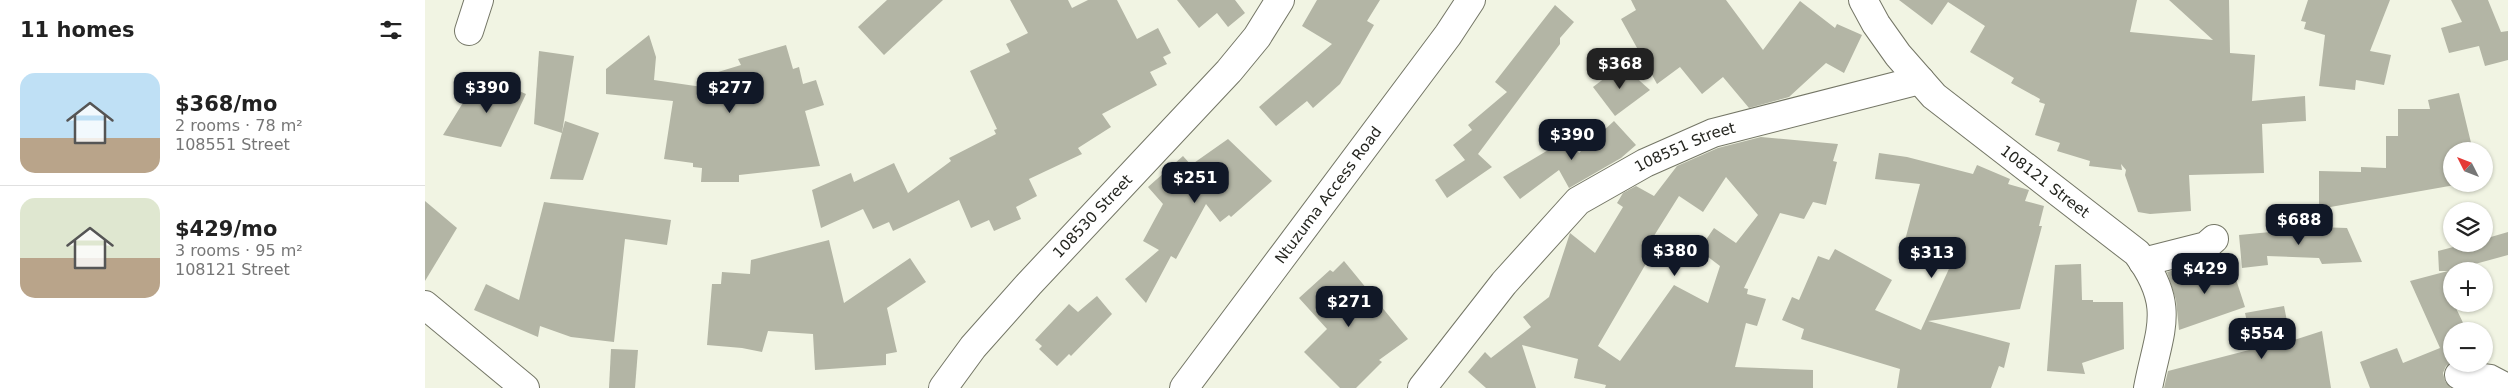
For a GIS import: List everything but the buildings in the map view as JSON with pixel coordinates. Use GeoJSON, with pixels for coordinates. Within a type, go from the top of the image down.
{"type":"FeatureCollection","features":[{"type":"Feature","properties":{"kind":"street"},"geometry":{"type":"LineString","coordinates":[[469,31],[479,0]]}},
{"type":"Feature","properties":{"kind":"street","name":"108530 Street"},"geometry":{"type":"LineString","coordinates":[[943,388],[973,347],[1029,284],[1229,71],[1257,36],[1281,0]]}},
{"type":"Feature","properties":{"kind":"street","name":"Ntuzuma Access Road"},"geometry":{"type":"LineString","coordinates":[[1184,388],[1448,35],[1471,0]]}},
{"type":"Feature","properties":{"kind":"street","name":"108121 Street"},"geometry":{"type":"LineString","coordinates":[[1863,0],[1876,24],[1920,80],[1948,108],[2137,253],[2158,294],[2163,320],[2147,388]]}},
{"type":"Feature","properties":{"kind":"street","name":"108551 Street"},"geometry":{"type":"LineString","coordinates":[[1422,388],[1504,283],[1578,201],[1645,163],[1713,133],[1920,80]]}},
{"type":"Feature","properties":{"kind":"street"},"geometry":{"type":"LineString","coordinates":[[2143,262],[2206,246],[2214,239]]}},
{"type":"Feature","properties":{"kind":"street"},"geometry":{"type":"LineString","coordinates":[[425,305],[525,388]]}},
{"type":"Feature","properties":{"kind":"street"},"geometry":{"type":"LineString","coordinates":[[2459,375],[2491,379],[2507,388]]}}]}
